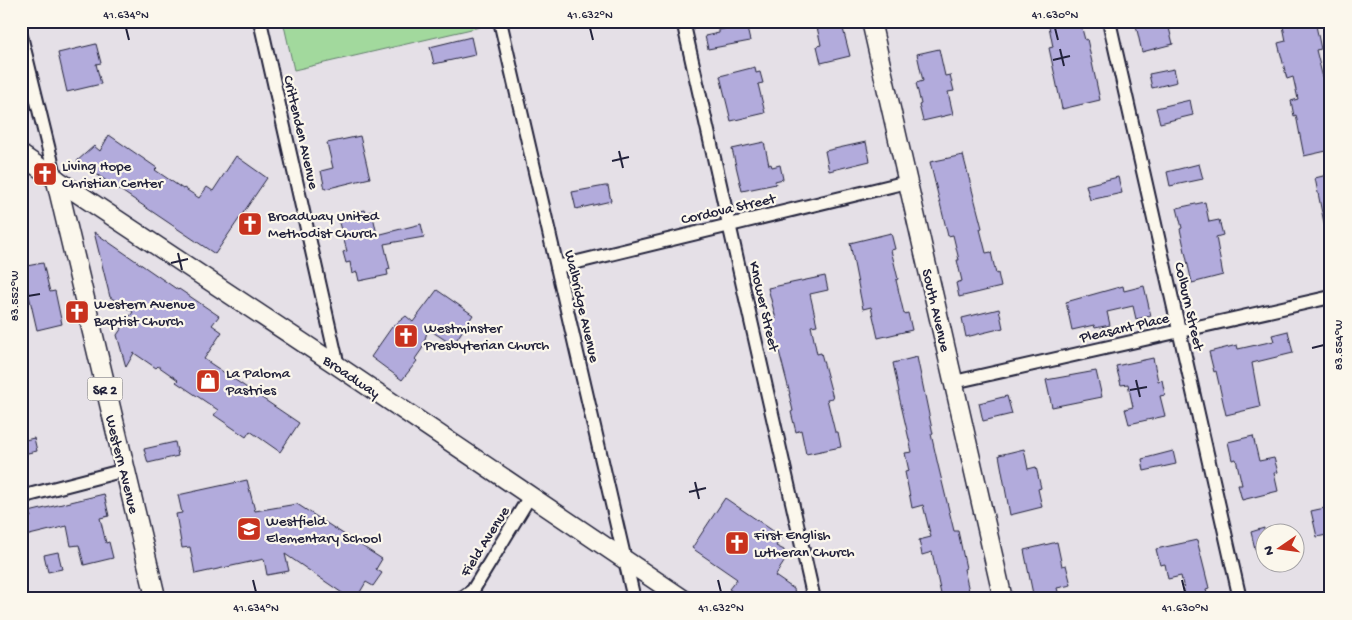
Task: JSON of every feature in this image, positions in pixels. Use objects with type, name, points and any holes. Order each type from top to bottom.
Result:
[{"type":"main road","name":"Broadway","points":[[21,155],[56,179]]},
{"type":"main road","name":"Western Avenue","points":[[56,179],[156,599]]},
{"type":"street","name":"Crittenden Avenue","points":[[260,21],[338,366]]},
{"type":"street","name":"Walbridge Avenue","points":[[500,21],[634,599]]},
{"type":"street","name":"Knower Street","points":[[683,21],[814,599]]},
{"type":"street","name":"South Avenue","points":[[871,21],[1003,599]]},
{"type":"street","name":"Colburn Street","points":[[1110,21],[1240,599]]},
{"type":"street","name":"Western Avenue","points":[[21,36],[56,179]]},
{"type":"street","name":"Broadway","points":[[56,179],[338,366],[683,599]]},
{"type":"street","name":"Cordova Street","points":[[557,266],[907,182]]},
{"type":"street","name":"Pleasant Place","points":[[954,382],[1331,297]]},
{"type":"street","points":[[21,497],[125,470]]},
{"type":"street","name":"Field Avenue","points":[[461,599],[472,590],[530,496]]},
{"type":"green space","points":[[283,21],[478,21],[480,27],[294,70]]},
{"type":"building","points":[[841,21],[850,56],[821,63],[817,46],[821,45],[817,27]]},
{"type":"building","points":[[1048,21],[1080,21],[1085,40],[1087,39],[1100,100],[1062,109],[1049,48],[1053,47]]},
{"type":"building","points":[[1135,21],[1164,21],[1166,28],[1169,28],[1173,44],[1142,52]]},
{"type":"building","points":[[1282,21],[1315,21],[1321,49],[1316,50],[1331,110],[1331,150],[1304,156],[1296,115],[1294,116],[1291,101],[1298,99],[1293,77],[1287,79],[1278,43],[1286,41]]},
{"type":"building","points":[[746,24],[750,41],[708,49],[705,36],[719,33],[719,30]]},
{"type":"building","points":[[471,37],[475,55],[434,64],[430,47]]},
{"type":"building","points":[[96,44],[101,63],[96,64],[101,84],[67,92],[58,53]]},
{"type":"building","points":[[939,49],[945,76],[950,75],[954,91],[948,92],[953,114],[923,121],[916,83],[923,81],[917,54]]},
{"type":"building","points":[[755,67],[756,73],[760,72],[763,83],[758,84],[765,113],[731,121],[720,76]]},
{"type":"building","points":[[1174,69],[1177,82],[1152,88],[1149,74]]},
{"type":"building","points":[[1190,100],[1193,115],[1160,123],[1156,108]]},
{"type":"building","points":[[109,135],[157,168],[155,170],[199,198],[207,187],[213,191],[236,156],[267,178],[215,254],[77,161],[94,146],[100,151]]},
{"type":"building","points":[[360,136],[370,178],[325,189],[321,171],[333,168],[327,143]]},
{"type":"building","points":[[764,142],[769,165],[771,164],[772,167],[780,165],[783,179],[775,181],[776,184],[742,191],[732,149]]},
{"type":"building","points":[[866,142],[870,161],[829,171],[825,151]]},
{"type":"building","points":[[963,155],[982,228],[980,229],[986,253],[991,252],[1001,287],[959,297],[956,283],[962,281],[957,260],[959,260],[953,235],[948,236],[930,162]]},
{"type":"building","points":[[1199,164],[1203,179],[1170,186],[1167,172]]},
{"type":"building","points":[[1331,174],[1331,233],[1326,233],[1315,178]]},
{"type":"building","points":[[1118,177],[1122,193],[1090,200],[1086,185]]},
{"type":"building","points":[[608,186],[611,201],[576,209],[572,192]]},
{"type":"building","points":[[1205,202],[1209,222],[1219,220],[1223,235],[1216,237],[1223,275],[1192,283],[1177,208]]},
{"type":"building","points":[[365,210],[366,213],[372,211],[377,235],[421,224],[424,237],[384,244],[390,269],[387,270],[388,275],[359,281],[357,272],[352,274],[350,262],[346,263],[343,252],[347,251],[337,216]]},
{"type":"building","points":[[94,232],[219,316],[212,325],[222,332],[204,359],[299,423],[280,452],[250,431],[246,437],[214,415],[218,410],[176,382],[178,380],[158,366],[156,368],[134,353],[126,367],[117,335],[133,312],[110,297]]},
{"type":"building","points":[[891,233],[895,249],[891,250],[898,279],[896,280],[904,314],[908,313],[912,330],[878,338],[871,307],[863,309],[850,243]]},
{"type":"building","points":[[43,263],[50,292],[55,291],[62,324],[37,330],[28,291],[21,292],[21,267]]},
{"type":"building","points":[[825,276],[828,290],[810,294],[817,325],[811,326],[817,354],[821,353],[833,398],[827,399],[835,432],[838,432],[841,447],[806,454],[801,430],[796,432],[791,412],[793,411],[790,394],[771,320],[776,319],[768,288]]},
{"type":"building","points":[[1123,286],[1124,291],[1144,286],[1151,316],[1136,319],[1133,306],[1107,312],[1110,325],[1095,328],[1094,325],[1072,330],[1066,302]]},
{"type":"building","name":"Westminster Presbyterian Church","points":[[437,290],[473,315],[453,345],[428,329],[422,349],[415,359],[417,361],[402,380],[371,357],[392,327],[406,316],[413,322]]},
{"type":"building","points":[[999,309],[1003,328],[966,337],[962,318]]},
{"type":"building","points":[[1288,331],[1293,353],[1252,363],[1260,407],[1226,415],[1216,371],[1214,372],[1209,352],[1237,345],[1238,349],[1274,341],[1272,335]]},
{"type":"building","points":[[917,357],[938,465],[954,531],[958,531],[966,568],[964,569],[969,591],[964,592],[966,599],[942,599],[932,552],[922,555],[919,540],[931,537],[923,505],[912,508],[905,472],[909,471],[905,453],[912,452],[893,363]]},
{"type":"building","points":[[1153,358],[1158,381],[1162,380],[1165,395],[1160,396],[1165,416],[1129,424],[1125,409],[1133,407],[1128,384],[1121,385],[1116,366]]},
{"type":"building","points":[[1096,371],[1102,397],[1052,407],[1046,380]]},
{"type":"building","points":[[1007,396],[1012,414],[983,421],[979,403]]},
{"type":"building","points":[[1253,436],[1259,461],[1274,458],[1278,472],[1274,473],[1278,491],[1242,500],[1238,485],[1242,485],[1236,459],[1232,460],[1228,442]]},
{"type":"building","points":[[34,438],[37,451],[23,454],[21,441]]},
{"type":"building","points":[[175,442],[178,456],[148,463],[144,449]]},
{"type":"building","points":[[1024,449],[1028,469],[1036,467],[1041,488],[1038,489],[1042,507],[1010,515],[999,455]]},
{"type":"building","points":[[1173,451],[1176,464],[1144,471],[1142,459]]},
{"type":"building","points":[[247,480],[255,511],[297,504],[382,559],[376,569],[382,573],[373,586],[366,582],[356,599],[351,599],[285,554],[289,571],[267,575],[264,559],[195,574],[190,547],[182,548],[176,514],[182,513],[178,495]]},
{"type":"building","points":[[104,494],[109,516],[100,518],[106,543],[109,542],[113,558],[84,565],[79,545],[71,546],[67,526],[21,537],[21,519],[31,517],[29,512]]},
{"type":"building","name":"First English Lutheran Church","points":[[725,498],[782,537],[776,546],[784,550],[786,559],[775,576],[794,589],[796,599],[743,599],[729,589],[737,579],[692,548]]},
{"type":"building","points":[[1329,507],[1331,534],[1317,537],[1311,511]]},
{"type":"building","points":[[1254,531],[1254,545],[1251,532]]},
{"type":"building","points":[[1197,540],[1209,588],[1206,589],[1208,599],[1186,599],[1181,576],[1168,579],[1165,564],[1160,565],[1156,549]]},
{"type":"building","points":[[1057,542],[1062,566],[1066,565],[1071,585],[1057,588],[1060,599],[1034,599],[1024,550]]},
{"type":"building","points":[[58,552],[62,569],[48,572],[44,555]]},
{"type":"place","name":"Living Hope Christian Center","points":[[45,174]]},
{"type":"place","name":"Broadway United Methodist Church","points":[[250,224]]},
{"type":"place","name":"Western Avenue Baptist Church","points":[[77,312]]},
{"type":"place","name":"Westminster Presbyterian Church","points":[[406,336]]},
{"type":"place","name":"La Paloma Pastries","points":[[208,381]]},
{"type":"place","name":"Westfield Elementary School","points":[[249,529]]},
{"type":"place","name":"First English Lutheran Church","points":[[737,543]]}]
